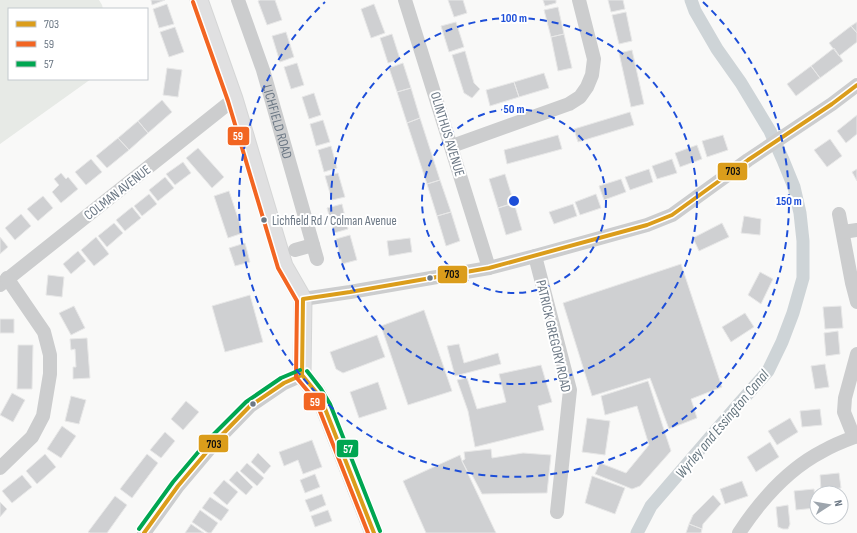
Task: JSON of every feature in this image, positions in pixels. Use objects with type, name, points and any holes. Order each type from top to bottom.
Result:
[{"type":"main road","points":[[199,0],[234,99],[284,266],[303,299],[302,375],[316,392],[324,406],[374,533]]},
{"type":"street","name":"LICHFIELD ROAD","points":[[238,0],[263,70],[317,259]]},
{"type":"street","name":"OLINTHUS AVENUE","points":[[405,0],[489,268]]},
{"type":"street","points":[[452,146],[569,104],[580,97],[587,87],[592,75],[594,59],[579,0]]},
{"type":"street","points":[[303,299],[489,268],[647,225],[672,215],[748,160],[832,104],[857,85]]},
{"type":"street","name":"COLMAN AVENUE","points":[[4,282],[234,99]]},
{"type":"street","points":[[839,214],[857,302]]},
{"type":"street","points":[[843,232],[857,230]]},
{"type":"street","points":[[295,250],[313,245]]},
{"type":"street","name":"PATRICK GREGORY ROAD","points":[[535,256],[570,390],[557,512]]},
{"type":"street","points":[[0,468],[32,437],[43,416],[50,374],[50,355],[44,332],[4,282]]},
{"type":"street","points":[[739,533],[745,523],[771,491],[798,466],[822,451],[856,437],[844,412],[845,398],[857,354]]},
{"type":"street","points":[[144,533],[178,486],[216,441],[250,406],[284,384],[302,375]]},
{"type":"shaded area","points":[[0,0],[99,0],[103,8],[8,8],[8,80],[90,80],[0,144]]},
{"type":"building","points":[[151,0],[165,0],[152,5]]},
{"type":"building","points":[[275,0],[282,20],[267,25],[258,1]]},
{"type":"building","points":[[448,0],[463,0],[467,13],[454,17]]},
{"type":"building","points":[[543,0],[556,0],[556,3],[545,6]]},
{"type":"building","points":[[608,0],[623,0],[625,9],[611,12]]},
{"type":"building","points":[[167,4],[174,24],[159,28],[153,9]]},
{"type":"building","points":[[374,4],[385,33],[371,38],[361,9]]},
{"type":"building","points":[[558,7],[564,34],[551,37],[544,10]]},
{"type":"building","points":[[626,12],[632,41],[619,44],[612,15]]},
{"type":"building","points":[[456,22],[464,47],[449,52],[441,26]]},
{"type":"building","points":[[857,22],[857,33],[851,26]]},
{"type":"building","points":[[851,26],[857,33],[857,42],[839,56],[829,43]]},
{"type":"building","points":[[175,27],[184,52],[169,57],[160,32]]},
{"type":"building","points":[[286,32],[294,57],[280,62],[272,36]]},
{"type":"building","points":[[392,34],[400,59],[388,63],[380,38]]},
{"type":"building","points":[[564,34],[572,68],[558,71],[551,37]]},
{"type":"building","points":[[834,48],[843,61],[820,78],[811,66]]},
{"type":"building","points":[[632,50],[644,104],[631,107],[619,53]]},
{"type":"building","points":[[465,51],[474,83],[480,89],[472,98],[464,93],[452,55]]},
{"type":"building","points":[[297,63],[304,85],[291,89],[284,67]]},
{"type":"building","points":[[403,63],[411,88],[397,92],[389,68]]},
{"type":"building","points":[[811,66],[820,78],[796,96],[787,84]]},
{"type":"building","points":[[167,68],[182,70],[178,97],[163,95]]},
{"type":"building","points":[[544,73],[549,88],[519,97],[514,82]]},
{"type":"building","points":[[514,82],[519,97],[490,106],[486,90]]},
{"type":"building","points":[[411,88],[420,118],[407,123],[397,92]]},
{"type":"building","points":[[314,93],[321,115],[309,119],[302,97]]},
{"type":"building","points":[[162,100],[172,112],[148,133],[138,121]]},
{"type":"building","points":[[630,112],[634,125],[578,142],[574,129]]},
{"type":"building","points":[[857,115],[857,134],[846,143],[837,131]]},
{"type":"building","points":[[420,118],[440,180],[427,184],[407,123]]},
{"type":"building","points":[[323,120],[330,142],[316,146],[310,124]]},
{"type":"building","points":[[138,121],[148,133],[129,150],[118,138]]},
{"type":"building","points":[[558,135],[562,149],[507,164],[504,150]]},
{"type":"building","points":[[723,135],[728,150],[707,157],[702,141]]},
{"type":"building","points":[[118,138],[129,150],[107,168],[96,156]]},
{"type":"building","points":[[830,139],[842,156],[827,167],[814,150]]},
{"type":"building","points":[[697,145],[702,159],[680,167],[675,153]]},
{"type":"building","points":[[331,146],[337,168],[324,172],[318,150]]},
{"type":"building","points":[[198,148],[224,177],[212,188],[186,158]]},
{"type":"building","points":[[91,159],[102,172],[86,185],[75,172]]},
{"type":"building","points":[[672,159],[677,173],[657,179],[652,166]]},
{"type":"building","points":[[183,162],[191,173],[175,185],[166,174]]},
{"type":"building","points":[[649,169],[653,182],[630,190],[625,177]]},
{"type":"building","points":[[857,169],[857,181],[852,172]]},
{"type":"building","points":[[61,173],[66,179],[68,177],[78,189],[61,203],[52,192],[59,185],[54,179]]},
{"type":"building","points":[[338,173],[345,197],[332,200],[325,176]]},
{"type":"building","points":[[505,174],[514,203],[498,208],[489,179]]},
{"type":"building","points":[[165,177],[174,188],[158,201],[149,190]]},
{"type":"building","points":[[621,179],[626,192],[604,200],[599,186]]},
{"type":"building","points":[[440,180],[451,212],[437,216],[427,184]]},
{"type":"building","points":[[229,191],[243,233],[228,238],[214,196]]},
{"type":"building","points":[[149,194],[157,204],[142,216],[134,206]]},
{"type":"building","points":[[596,194],[601,208],[580,215],[575,202]]},
{"type":"building","points":[[43,196],[53,208],[38,221],[27,209]]},
{"type":"building","points":[[514,203],[522,230],[506,235],[498,208]]},
{"type":"building","points":[[342,204],[348,229],[334,233],[327,208]]},
{"type":"building","points":[[573,204],[577,216],[554,224],[549,212]]},
{"type":"building","points":[[132,207],[141,218],[125,231],[116,220]]},
{"type":"building","points":[[451,212],[460,241],[446,246],[437,216]]},
{"type":"building","points":[[21,214],[31,226],[15,240],[5,228]]},
{"type":"building","points":[[744,216],[761,219],[760,235],[741,233]]},
{"type":"building","points":[[114,223],[123,233],[107,247],[98,236]]},
{"type":"building","points":[[722,223],[729,237],[699,251],[693,238]]},
{"type":"building","points":[[350,235],[357,260],[342,264],[336,239]]},
{"type":"building","points":[[0,237],[8,247],[0,254]]},
{"type":"building","points":[[96,237],[109,254],[94,266],[81,250]]},
{"type":"building","points":[[410,238],[412,252],[389,256],[387,241]]},
{"type":"building","points":[[245,243],[250,262],[235,266],[229,248]]},
{"type":"building","points":[[78,251],[86,261],[71,274],[63,264]]},
{"type":"building","points":[[681,264],[722,387],[691,399],[697,418],[669,429],[650,378],[592,396],[563,303]]},
{"type":"building","points":[[760,272],[773,279],[761,304],[748,295]]},
{"type":"building","points":[[48,275],[64,277],[62,297],[46,295]]},
{"type":"building","points":[[250,295],[263,342],[225,352],[212,306]]},
{"type":"building","points":[[74,306],[85,328],[71,335],[59,313]]},
{"type":"building","points":[[841,306],[843,328],[825,329],[823,307]]},
{"type":"building","points":[[424,310],[452,391],[408,405],[381,326]]},
{"type":"building","points":[[745,313],[754,327],[731,342],[722,327]]},
{"type":"building","points":[[0,319],[14,319],[14,333],[0,333]]},
{"type":"building","points":[[838,331],[840,354],[826,356],[824,333]]},
{"type":"building","points":[[377,335],[385,357],[343,373],[336,369],[330,352]]},
{"type":"building","points":[[87,338],[90,378],[73,379],[73,367],[76,367],[75,349],[71,350],[70,339]]},
{"type":"building","points":[[459,344],[464,363],[498,353],[501,364],[455,376],[447,346]]},
{"type":"building","points":[[18,345],[33,345],[32,389],[17,389]]},
{"type":"building","points":[[825,364],[829,387],[815,389],[811,366]]},
{"type":"building","points":[[541,365],[552,402],[538,406],[544,430],[475,447],[468,411],[457,380],[467,378],[477,409],[506,402],[499,374]]},
{"type":"building","points":[[648,381],[671,451],[640,486],[632,489],[595,474],[600,463],[626,473],[649,445],[637,406],[605,415],[601,396]]},
{"type":"building","points":[[378,382],[387,409],[359,418],[350,392]]},
{"type":"building","points":[[12,393],[25,400],[13,422],[0,415]]},
{"type":"building","points":[[71,396],[86,400],[79,424],[65,421]]},
{"type":"building","points":[[186,401],[199,412],[183,430],[171,419]]},
{"type":"building","points":[[820,409],[822,425],[802,427],[800,411]]},
{"type":"building","points":[[587,418],[610,421],[605,455],[582,452]]},
{"type":"building","points":[[790,418],[798,432],[777,445],[768,431]]},
{"type":"building","points":[[62,426],[76,436],[61,458],[47,449]]},
{"type":"building","points":[[165,432],[175,441],[161,458],[150,450]]},
{"type":"building","points":[[312,440],[322,467],[303,474],[298,460],[284,466],[279,452]]},
{"type":"building","points":[[770,442],[779,457],[756,472],[747,457]]},
{"type":"building","points":[[491,449],[492,458],[523,453],[551,455],[547,493],[482,494],[471,473],[469,474],[462,461],[465,459],[464,452]]},
{"type":"building","points":[[258,453],[271,466],[264,474],[251,462]]},
{"type":"building","points":[[45,454],[56,467],[37,484],[26,471]]},
{"type":"building","points":[[147,454],[158,463],[132,498],[120,489]]},
{"type":"building","points":[[460,455],[496,533],[426,533],[403,481]]},
{"type":"building","points":[[247,463],[264,478],[257,486],[240,471]]},
{"type":"building","points":[[237,471],[253,487],[246,495],[229,480]]},
{"type":"building","points":[[839,473],[841,485],[821,485],[820,475]]},
{"type":"building","points":[[315,474],[320,487],[305,493],[300,480]]},
{"type":"building","points":[[22,475],[32,487],[12,503],[2,491]]},
{"type":"building","points":[[592,476],[625,488],[615,514],[585,503]]},
{"type":"building","points":[[224,480],[238,492],[227,505],[213,493]]},
{"type":"building","points":[[742,481],[748,496],[725,504],[720,489]]},
{"type":"building","points":[[809,490],[809,509],[796,510],[794,491]]},
{"type":"building","points":[[322,494],[326,505],[310,512],[305,500]]},
{"type":"building","points":[[713,495],[721,504],[703,524],[702,529],[689,524],[693,515]]},
{"type":"building","points":[[115,496],[127,505],[107,533],[88,532]]},
{"type":"building","points":[[210,497],[229,510],[221,521],[202,508]]},
{"type":"building","points":[[0,502],[7,509],[0,517]]},
{"type":"building","points":[[788,505],[790,524],[788,529],[783,529],[778,527],[776,507]]},
{"type":"building","points":[[200,510],[218,523],[211,533],[208,533],[192,522]]},
{"type":"building","points":[[328,510],[332,521],[315,527],[311,516]]},
{"type":"building","points":[[191,524],[204,533],[185,533]]},
{"type":"building","points":[[689,524],[702,529],[701,533],[686,533]]},
{"type":"waterway","name":"Wyrley and Essington Canal","points":[[637,533],[651,506],[768,371],[782,342],[793,313],[803,278],[803,241],[800,213],[794,187],[770,131],[741,83],[717,49],[695,11],[691,0]]},
{"type":"transit line","name":"59","points":[[193,2],[228,101],[278,268],[297,301],[296,377],[311,395],[319,409],[368,533]]},
{"type":"transit line","name":"703","points":[[303,299],[489,268],[647,225],[672,215],[748,160],[832,104],[857,85]]},
{"type":"transit line","name":"703","points":[[303,299],[302,375],[316,392],[324,406],[374,533]]},
{"type":"transit line","name":"57","points":[[139,529],[173,482],[211,437],[246,402],[281,378],[300,370]]},
{"type":"transit line","name":"57","points":[[307,371],[330,404],[380,531]]},
{"type":"transit line","name":"703","points":[[144,533],[178,486],[216,441],[250,406],[284,383],[302,375]]},
{"type":"place","name":"Lichfield Rd / Colman Avenue","points":[[264,220]]}]
